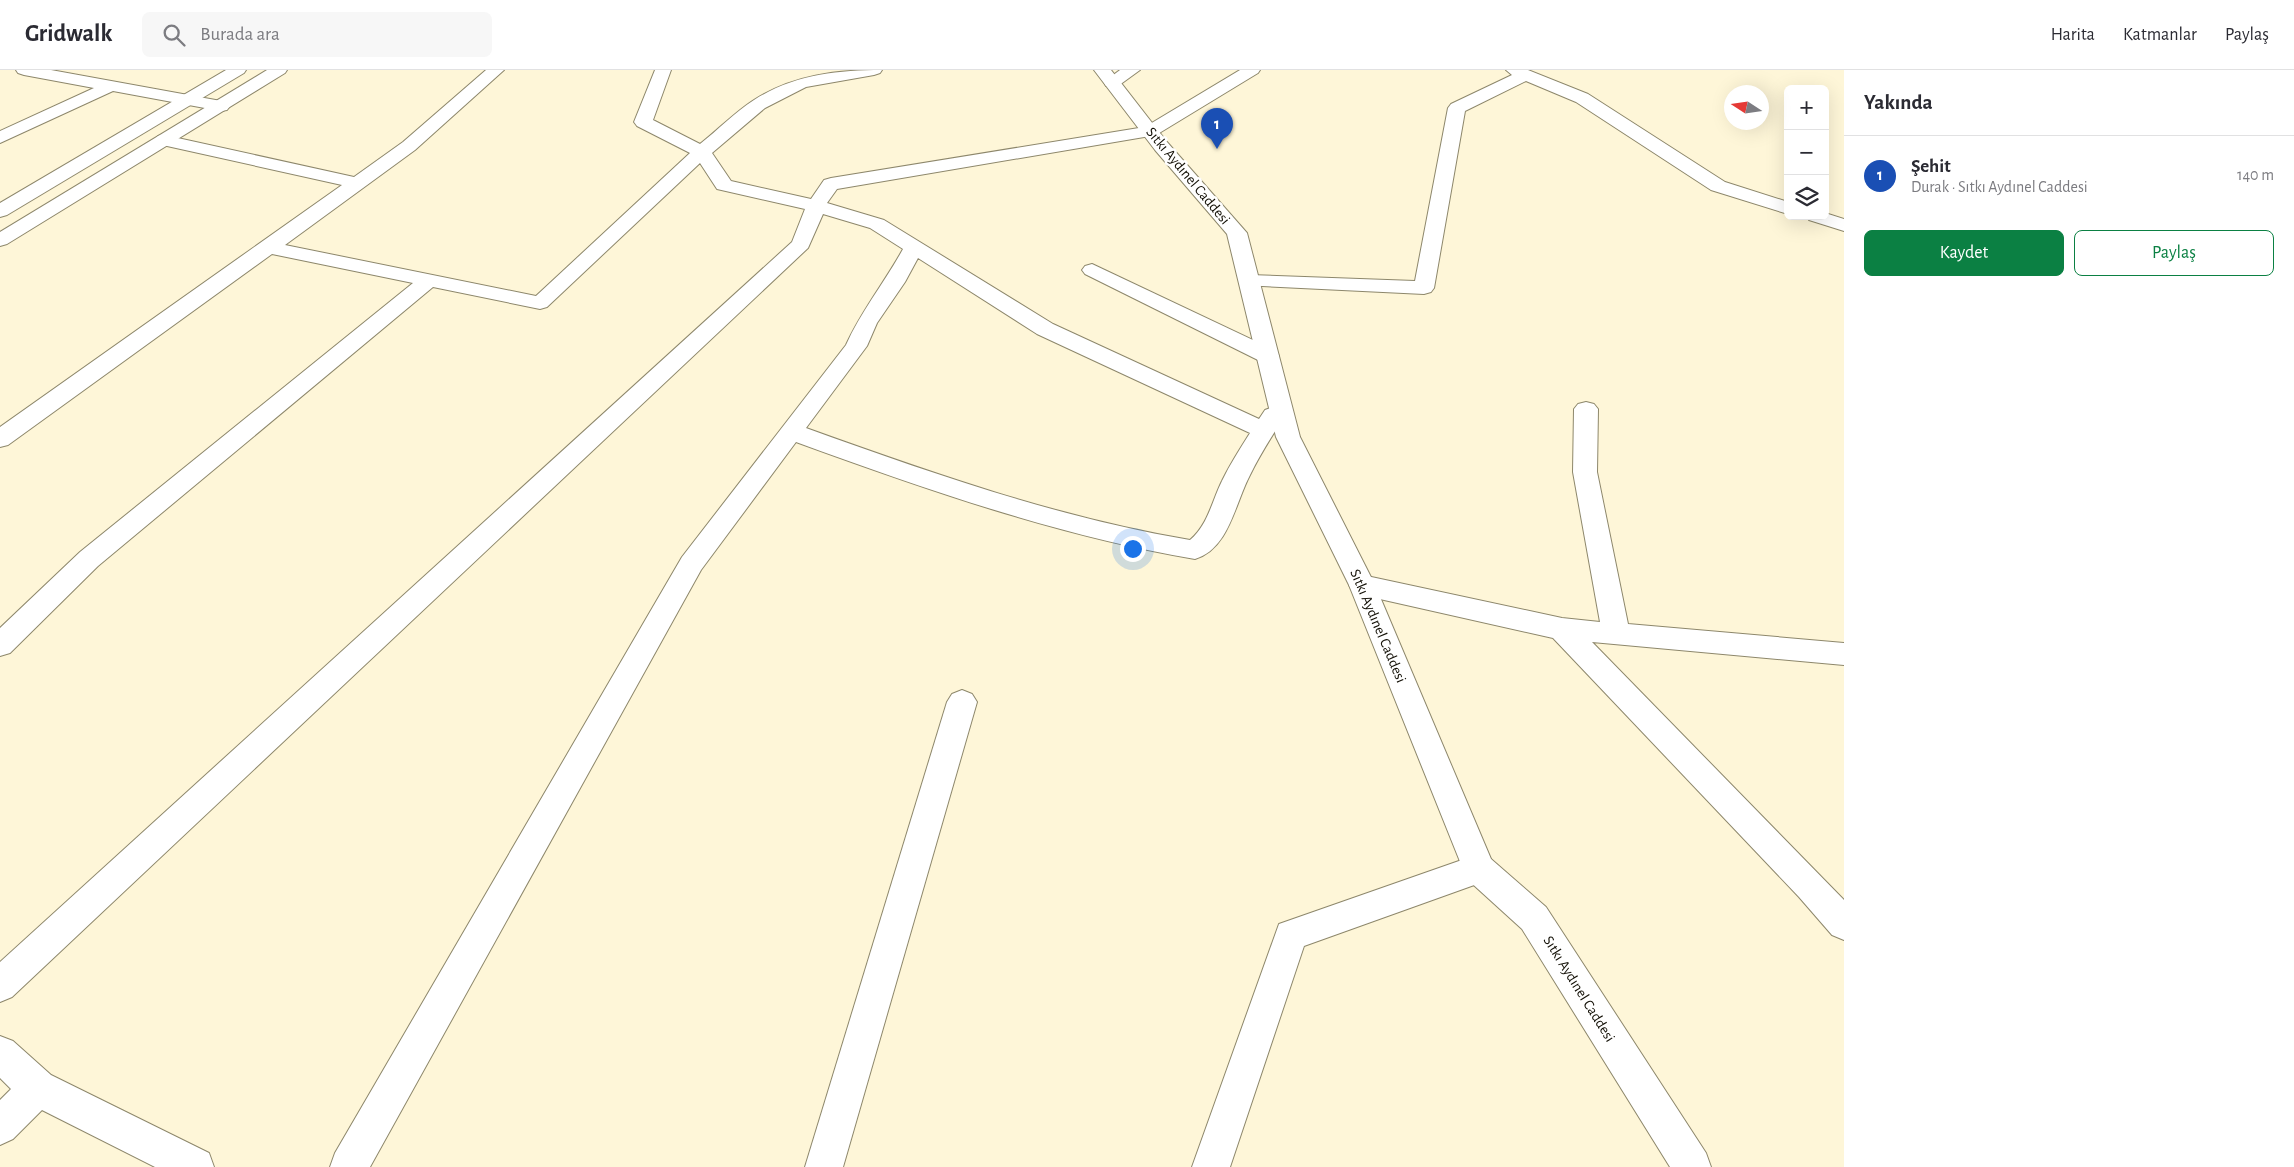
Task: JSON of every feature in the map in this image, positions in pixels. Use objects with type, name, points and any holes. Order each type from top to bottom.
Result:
[{"type":"street","points":[[24,70],[221,106]]},
{"type":"street","points":[[0,211],[238,70]]},
{"type":"street","points":[[0,240],[280,70]]},
{"type":"street","points":[[0,439],[356,182],[409,146],[496,70]]},
{"type":"street","points":[[662,70],[643,122],[702,152],[724,185],[816,206],[877,224],[1045,329],[1264,430]]},
{"type":"street","points":[[267,247],[540,303],[702,152],[759,104],[801,83],[874,70]]},
{"type":"street","points":[[0,985],[801,244],[816,206],[831,184],[1150,131],[1252,70]]},
{"type":"street","points":[[1249,281],[1424,288],[1457,108],[1519,73],[1582,98],[1718,186],[1784,207]]},
{"type":"street","name":"Sıtkı Aydınel Caddesi","points":[[1115,74],[1150,131],[1236,233],[1288,437],[1362,585],[1479,869],[1534,918],[1692,1167]]},
{"type":"street","points":[[0,138],[111,86]]},
{"type":"street","points":[[164,140],[356,182]]},
{"type":"street","points":[[1828,220],[1844,225]]},
{"type":"street","points":[[349,1167],[691,564],[856,346],[866,323],[895,282],[914,247]]},
{"type":"street","points":[[1092,270],[1268,356]]},
{"type":"street","points":[[0,644],[89,558],[428,281]]},
{"type":"street","points":[[791,431],[934,483],[1136,540],[1195,550],[1205,544],[1218,524],[1231,488],[1280,403]]},
{"type":"street","points":[[1586,409],[1585,472],[1616,634]]},
{"type":"street","points":[[1362,585],[1562,629],[1844,654]]},
{"type":"street","points":[[1562,629],[1811,886],[1844,924]]},
{"type":"street","points":[[824,1167],[962,702]]},
{"type":"street","points":[[1211,1167],[1291,935],[1479,869]]},
{"type":"street","points":[[0,1054],[38,1088],[195,1167]]},
{"type":"street","points":[[0,1126],[38,1088]]},
{"type":"place","name":"Şehit","points":[[1217,149]]}]
